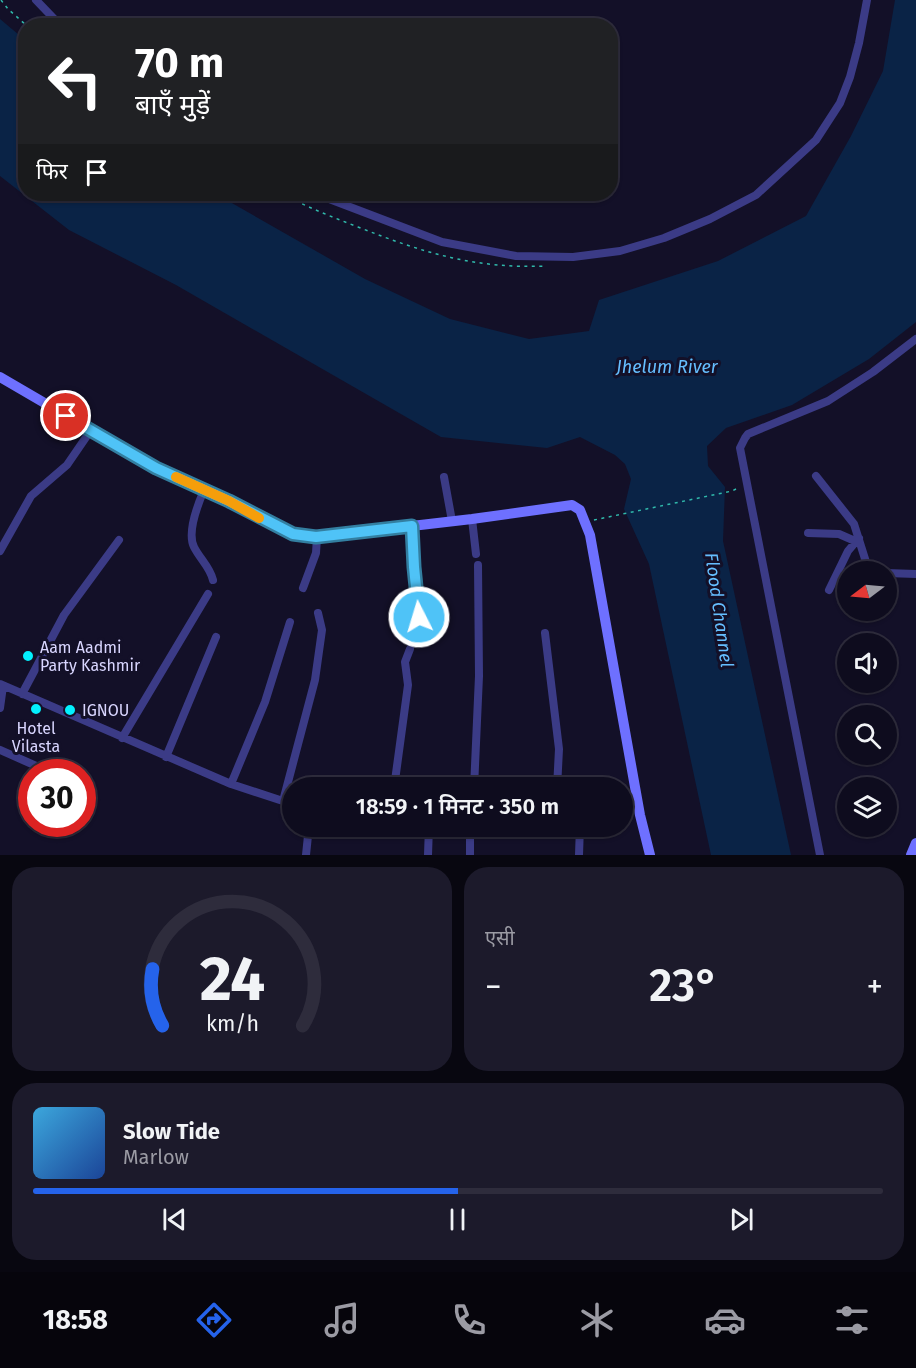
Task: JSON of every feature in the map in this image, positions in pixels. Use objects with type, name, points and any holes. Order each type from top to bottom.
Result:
[{"type":"main road","points":[[0,377],[156,468],[293,534],[316,537],[572,506],[580,510],[590,535],[640,815],[650,855]]},
{"type":"main road","points":[[911,855],[916,843]]},
{"type":"street","points":[[36,0],[53,18]]},
{"type":"street","points":[[334,201],[442,243],[516,256],[573,257],[620,251],[664,238],[710,219],[756,195],[816,140],[840,103],[860,44],[867,0]]},
{"type":"street","points":[[820,855],[740,448],[748,434],[828,401],[873,372],[916,339]]},
{"type":"street","points":[[0,551],[31,496],[67,465],[91,430]]},
{"type":"street","points":[[816,476],[841,505],[856,528],[857,540],[866,561]]},
{"type":"street","points":[[444,477],[452,521]]},
{"type":"street","points":[[204,490],[197,507],[192,539],[195,549],[209,569],[213,580]]},
{"type":"street","points":[[472,519],[477,554]]},
{"type":"street","points":[[412,526],[419,617]]},
{"type":"street","points":[[808,533],[839,534],[857,540]]},
{"type":"street","points":[[303,588],[316,553],[316,537]]},
{"type":"street","points":[[22,694],[64,615],[119,540]]},
{"type":"street","points":[[830,590],[857,540]]},
{"type":"street","points":[[474,777],[479,676],[478,565]]},
{"type":"street","points":[[897,573],[916,574]]},
{"type":"street","points":[[122,738],[208,594]]},
{"type":"street","points":[[289,777],[315,680],[322,630],[318,613]]},
{"type":"street","points":[[231,784],[265,702],[290,622]]},
{"type":"street","points":[[545,633],[559,749],[558,777]]},
{"type":"street","points":[[166,757],[216,637]]},
{"type":"street","points":[[395,777],[408,685],[405,662],[410,649]]},
{"type":"street","points":[[0,708],[2,685],[231,784],[282,801]]},
{"type":"street","points":[[0,750],[20,759]]},
{"type":"street","points":[[306,855],[308,837]]},
{"type":"street","points":[[428,855],[429,837]]},
{"type":"street","points":[[470,837],[470,855]]},
{"type":"street","points":[[579,855],[580,837]]},
{"type":"path","points":[[1,0],[18,18]]},
{"type":"path","points":[[296,201],[407,247],[440,256],[487,264],[549,266]]},
{"type":"path","points":[[602,519],[732,491]]},
{"type":"water","points":[[895,0],[916,0],[916,322],[869,359],[792,405],[726,428],[707,446],[708,466],[725,487],[723,541],[791,855],[711,855],[649,564],[624,509],[631,479],[625,464],[615,455],[580,437],[547,448],[441,437],[176,285],[69,230],[32,201],[228,201],[365,279],[450,319],[529,339],[589,331],[599,300],[718,261],[806,216],[851,136],[883,71]]},
{"type":"water","points":[[0,19],[18,34],[18,190],[0,176]]},
{"type":"slow traffic","points":[[176,477],[229,501],[259,518]]},
{"type":"place","name":"Aam Aadmi Party Kashmir","points":[[28,656]]},
{"type":"place","name":"Hotel Vilasta","points":[[36,709]]},
{"type":"place","name":"IGNOU","points":[[70,710]]},
{"type":"route","points":[[66,416],[156,468],[229,501],[293,534],[316,537],[412,526],[419,617]]},
{"type":"water label","name":"Jhelum River","points":[[667,367]]},
{"type":"water label","name":"Flood Channel","points":[[719,610]]}]
